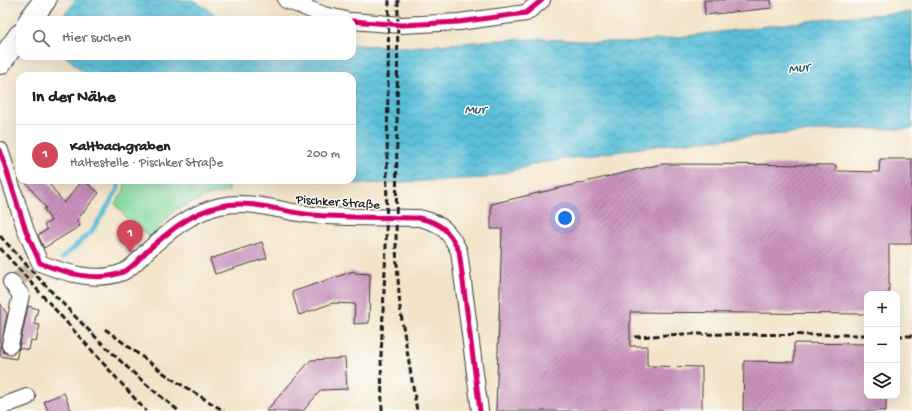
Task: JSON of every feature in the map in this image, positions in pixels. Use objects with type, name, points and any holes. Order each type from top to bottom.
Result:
[{"type":"highway","points":[[33,16],[45,0]]},
{"type":"highway","points":[[0,63],[16,41]]},
{"type":"street","points":[[286,0],[328,16]]},
{"type":"street","points":[[356,21],[402,25],[459,22],[526,13],[542,0]]},
{"type":"street","name":"Pischker Straße","points":[[0,150],[26,232],[39,264],[79,275],[98,276],[124,272],[170,230],[194,215],[220,206],[254,204],[312,215],[419,218],[429,220],[446,230],[459,252],[480,411]]},
{"type":"street","points":[[9,283],[22,295],[10,345]]},
{"type":"street","points":[[0,408],[27,397]]},
{"type":"green space","points":[[125,184],[227,184],[229,191],[204,197],[175,210],[149,238],[139,226],[134,229],[115,203],[124,191]]},
{"type":"water","points":[[2,0],[193,0],[218,16],[20,16]]},
{"type":"water","name":"Mur","points":[[912,12],[912,129],[844,129],[675,143],[539,163],[485,178],[356,183],[356,72],[83,72],[70,60],[356,60],[356,45],[412,47],[497,40],[542,39],[630,43],[841,17]]},
{"type":"pier","points":[[0,0],[75,0],[62,16],[18,16]]},
{"type":"building","points":[[704,0],[771,0],[772,8],[705,15]]},
{"type":"building","points":[[880,159],[912,159],[912,244],[889,244],[889,291],[864,291],[864,314],[630,312],[630,346],[647,346],[647,366],[702,367],[702,411],[496,411],[502,229],[491,229],[491,204],[662,164],[836,165],[836,171],[879,172]]},
{"type":"building","points":[[27,184],[49,184],[64,203],[80,184],[88,184],[99,193],[77,220],[80,226],[44,248],[38,235],[47,230],[44,225],[51,221],[44,209],[46,208]]},
{"type":"building","points":[[262,242],[267,258],[215,274],[210,259]]},
{"type":"building","points":[[354,271],[355,273],[370,274],[369,323],[354,324],[355,304],[333,303],[299,315],[292,292]]},
{"type":"building","points":[[0,303],[7,314],[1,347],[4,352],[8,354],[13,354],[19,348],[16,359],[0,356]]},
{"type":"building","points":[[28,306],[38,309],[34,324],[40,325],[36,342],[31,340],[29,350],[19,348]]},
{"type":"building","points":[[794,343],[864,344],[864,399],[886,399],[886,411],[743,411],[744,361],[794,362]]},
{"type":"building","points":[[345,358],[347,389],[321,390],[303,411],[266,411],[311,360]]},
{"type":"building","points":[[64,393],[71,411],[48,411],[44,401]]},
{"type":"waterway","points":[[62,258],[92,231],[118,189],[119,184]]},
{"type":"tunnel","points":[[17,280],[37,265]]},
{"type":"railway","points":[[382,411],[381,356],[386,248],[389,0]]},
{"type":"railway","points":[[398,0],[396,249],[400,308],[417,411]]},
{"type":"railway","points":[[0,236],[64,305],[108,349],[154,391],[179,411]]},
{"type":"railway","points":[[0,248],[146,411]]},
{"type":"railway","points":[[105,329],[169,377],[224,411]]},
{"type":"railway","points":[[635,337],[684,334],[864,335]]},
{"type":"railway","points":[[900,336],[912,336]]},
{"type":"cycle path","points":[[356,21],[402,25],[459,22],[526,13],[542,0]]},
{"type":"cycle path","points":[[0,150],[26,231],[40,263],[70,273],[92,277],[103,277],[126,271],[163,237],[189,218],[209,209],[232,204],[255,205],[313,215],[419,218],[434,222],[448,233],[459,251],[480,411]]},
{"type":"place","name":"Kaltbachgraben","points":[[130,253]]}]
